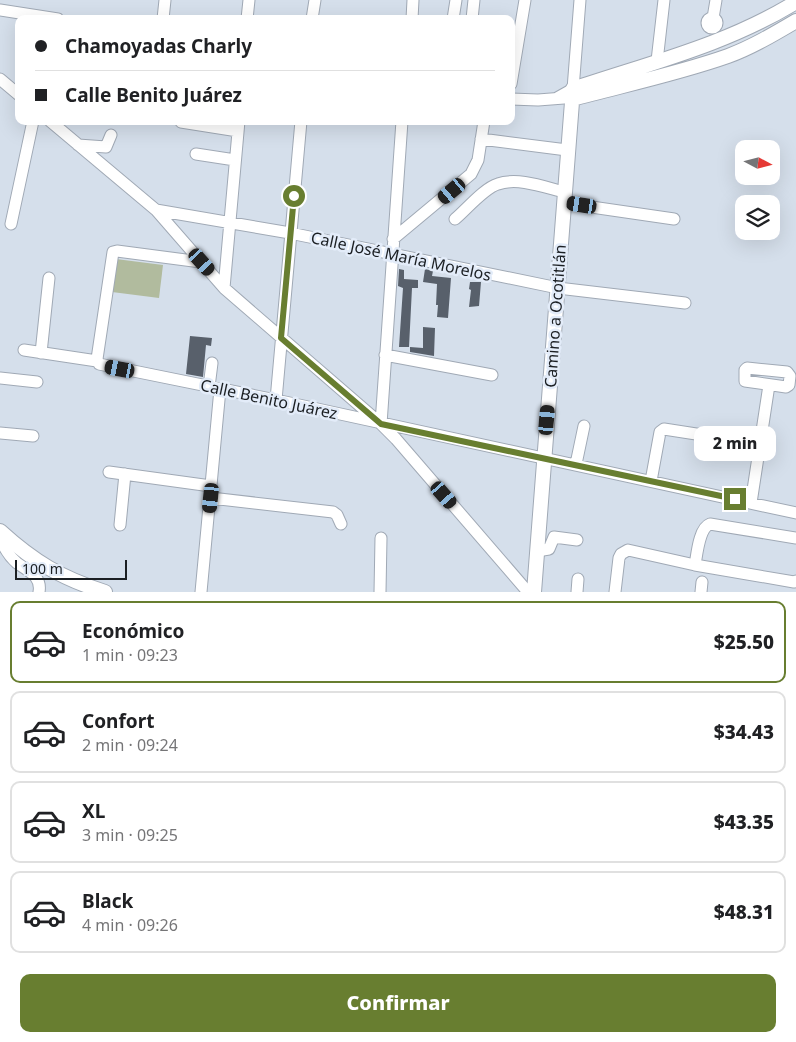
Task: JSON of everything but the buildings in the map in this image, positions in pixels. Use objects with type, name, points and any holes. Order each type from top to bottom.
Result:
[{"type":"main road","points":[[573,94],[657,61],[710,45],[747,30],[789,3]]},
{"type":"main road","points":[[573,94],[593,93],[656,78],[729,55],[776,33],[796,21]]},
{"type":"main road","points":[[569,132],[586,101],[593,93]]},
{"type":"main road","name":"Camino a Ocotitlán","points":[[534,592],[567,150],[573,94]]},
{"type":"main road","points":[[0,532],[22,551],[47,568],[72,580],[105,592]]},
{"type":"street","points":[[164,15],[166,0]]},
{"type":"street","points":[[248,15],[249,0]]},
{"type":"street","points":[[313,15],[315,0]]},
{"type":"street","points":[[412,15],[413,0]]},
{"type":"street","points":[[454,15],[456,0]]},
{"type":"street","points":[[472,15],[474,0]]},
{"type":"street","points":[[515,60],[525,0]]},
{"type":"street","points":[[515,99],[538,100],[573,94],[580,0]]},
{"type":"street","points":[[657,61],[664,0]]},
{"type":"street","points":[[710,45],[716,0]]},
{"type":"street","points":[[0,10],[32,15]]},
{"type":"street","points":[[1,82],[15,92]]},
{"type":"street","points":[[12,224],[32,125]]},
{"type":"street","points":[[55,125],[156,210],[224,288],[381,424],[528,592]]},
{"type":"street","points":[[224,125],[238,126],[224,288]]},
{"type":"street","points":[[276,400],[301,125]]},
{"type":"street","points":[[381,424],[402,125]]},
{"type":"street","points":[[393,240],[471,174],[478,160],[483,125]]},
{"type":"street","points":[[78,144],[106,147],[111,136]]},
{"type":"street","points":[[481,139],[567,150]]},
{"type":"street","points":[[196,154],[235,160]]},
{"type":"street","points":[[455,220],[497,184],[516,182],[534,184],[564,197],[674,219]]},
{"type":"street","name":"Calle José María Morelos","points":[[156,210],[290,232],[558,288],[685,302]]},
{"type":"street","points":[[98,360],[113,254],[115,251],[202,262]]},
{"type":"street","points":[[41,353],[50,278]]},
{"type":"street","name":"Calle Benito Juárez","points":[[24,350],[98,360],[102,365],[276,400],[796,513]]},
{"type":"street","points":[[386,355],[492,375]]},
{"type":"street","points":[[201,592],[211,492],[214,388],[212,363]]},
{"type":"street","points":[[0,378],[37,382]]},
{"type":"street","points":[[752,503],[769,384]]},
{"type":"street","points":[[576,464],[584,426]]},
{"type":"street","points":[[652,481],[660,432],[664,429],[709,436]]},
{"type":"street","points":[[0,433],[33,436]]},
{"type":"street","points":[[109,472],[211,492],[333,512],[337,515],[340,524]]},
{"type":"street","points":[[120,525],[125,474]]},
{"type":"street","points":[[695,565],[702,530],[704,526],[710,524],[796,538]]},
{"type":"street","points":[[0,536],[5,548],[16,562],[34,574],[39,581],[39,592]]},
{"type":"street","points":[[537,551],[549,549],[554,537],[577,540]]},
{"type":"street","points":[[380,592],[381,538]]},
{"type":"street","points":[[614,592],[619,558],[628,550],[695,565],[796,581]]},
{"type":"street","points":[[577,592],[578,580]]},
{"type":"green space","points":[[116,259],[163,265],[159,298],[112,292]]},
{"type":"route","points":[[294,196],[281,338],[381,424],[735,499]]}]
